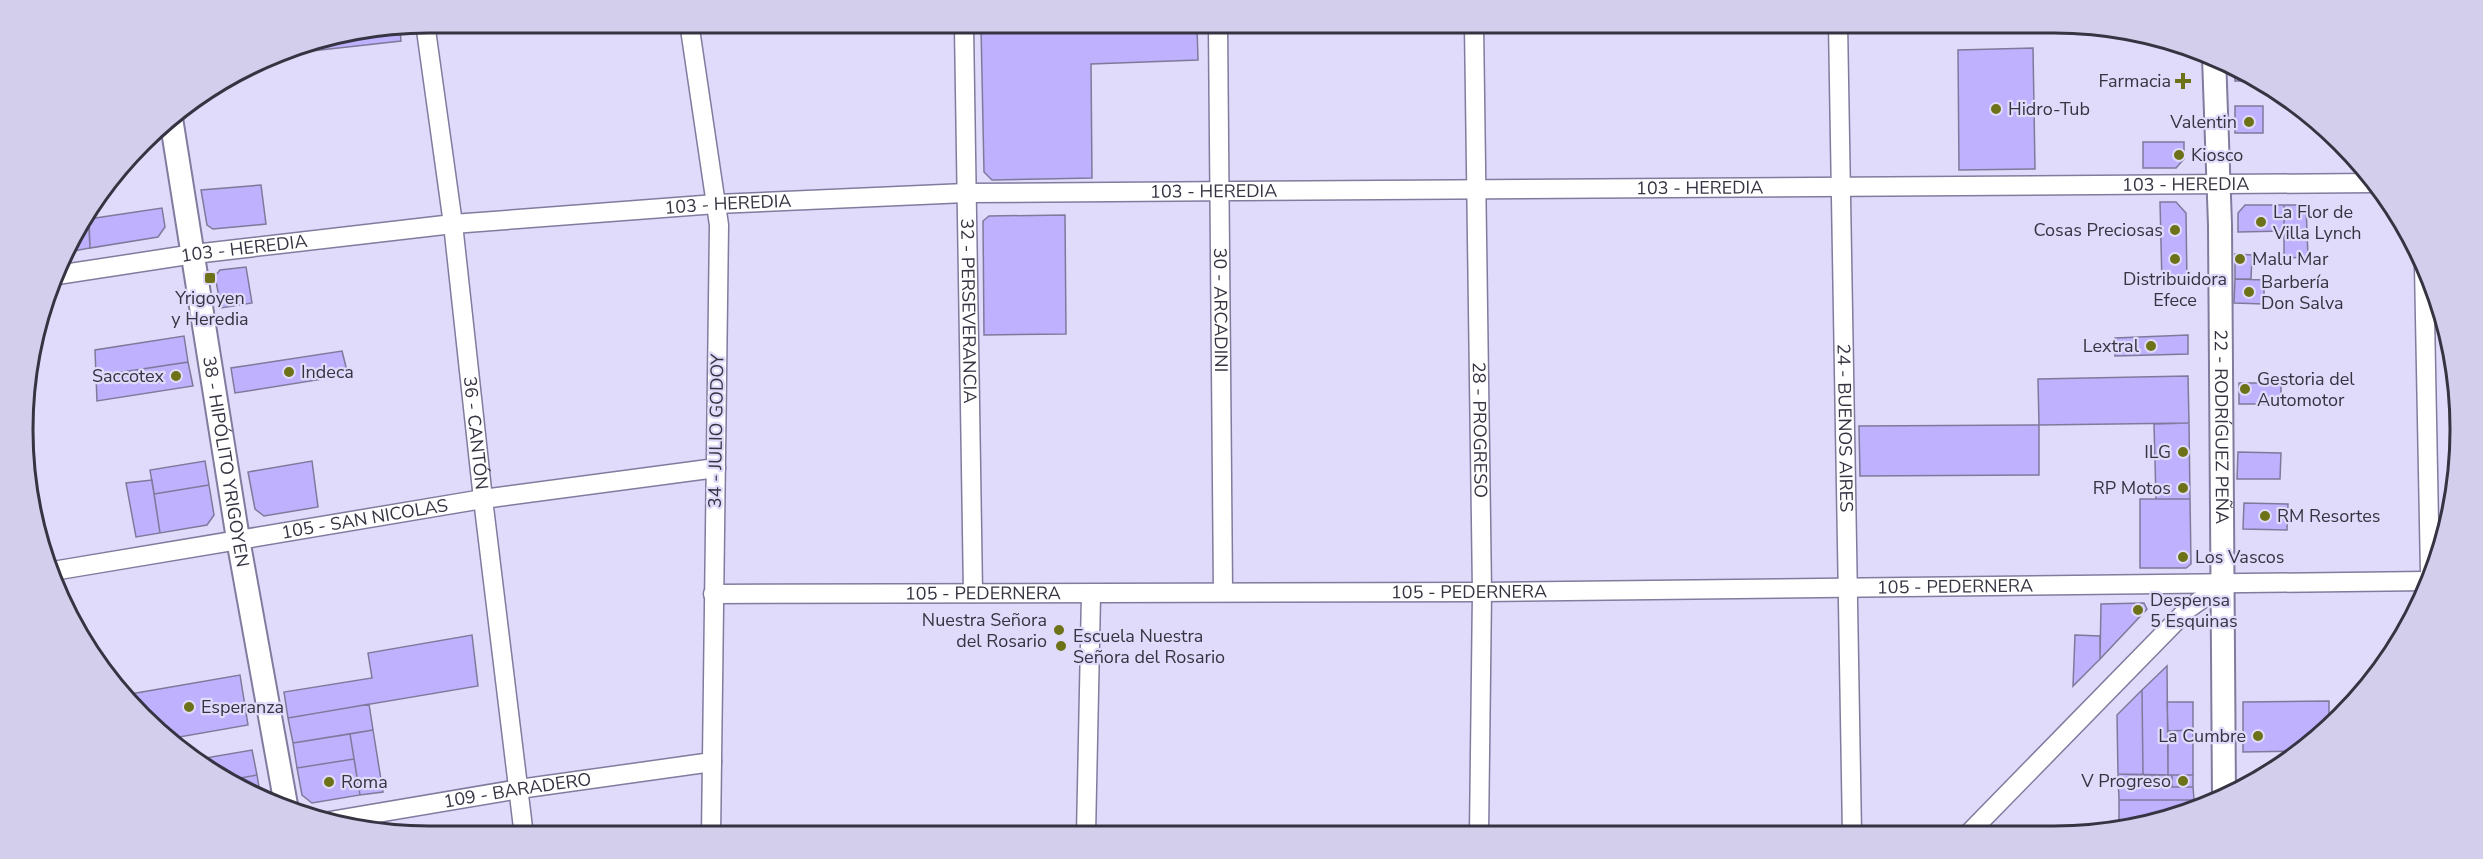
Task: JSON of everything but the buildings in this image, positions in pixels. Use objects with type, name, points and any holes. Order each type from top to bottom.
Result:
[{"type":"street","name":"36 - CANTÓN","points":[[426,33],[453,224],[483,499],[523,826]]},
{"type":"street","name":"34 - JULIO GODOY","points":[[691,33],[719,225],[711,826]]},
{"type":"street","name":"32 - PERSEVERANCIA","points":[[964,33],[973,593]]},
{"type":"street","name":"30 - ARCADINI","points":[[1218,33],[1223,592]]},
{"type":"street","name":"28 - PROGRESO","points":[[1474,33],[1482,592],[1479,826]]},
{"type":"street","name":"24 - BUENOS AIRES","points":[[1838,33],[1852,826]]},
{"type":"street","name":"22 - RODRÍGUEZ PEÑA","points":[[2214,67],[2219,184],[2224,787]]},
{"type":"street","name":"38 - HIPÓLITO YRIGOYEN","points":[[173,127],[238,539],[285,799]]},
{"type":"street","name":"103 - HEREDIA","points":[[65,274],[194,254],[453,224],[716,204],[966,193],[2364,183]]},
{"type":"street","points":[[2424,290],[2430,555]]},
{"type":"street","name":"105 - SAN NICOLAS","points":[[59,569],[483,499],[716,468]]},
{"type":"street","name":"105 - PEDERNERA","points":[[714,594],[1091,595],[1223,592],[1847,589],[2420,581]]},
{"type":"street","points":[[1976,826],[2188,609],[2223,584]]},
{"type":"street","points":[[1086,826],[1091,595]]},
{"type":"street","name":"109 - BARADERO","points":[[350,818],[519,789],[712,762]]},
{"type":"place","name":"Farmacia","points":[[2183,81]]},
{"type":"place","name":"Hidro-Tub","points":[[1996,109]]},
{"type":"place","name":"Valentin","points":[[2249,122]]},
{"type":"place","name":"Kiosco","points":[[2179,155]]},
{"type":"place","name":"La Flor de Villa Lynch","points":[[2261,222]]},
{"type":"place","name":"Cosas Preciosas","points":[[2175,230]]},
{"type":"place","name":"Distribuidora Efece","points":[[2175,259]]},
{"type":"place","name":"Malu Mar","points":[[2240,259]]},
{"type":"place","name":"Yrigoyen y Heredia","points":[[210,278]]},
{"type":"place","name":"Barbería Don Salva","points":[[2249,292]]},
{"type":"place","name":"Lextral","points":[[2151,346]]},
{"type":"place","name":"Indeca","points":[[289,372]]},
{"type":"place","name":"Saccotex","points":[[176,376]]},
{"type":"place","name":"Gestoria del Automotor","points":[[2245,389]]},
{"type":"place","name":"ILG","points":[[2183,452]]},
{"type":"place","name":"RP Motos","points":[[2183,488]]},
{"type":"place","name":"RM Resortes","points":[[2265,516]]},
{"type":"place","name":"Los Vascos","points":[[2183,557]]},
{"type":"place","name":"Despensa 5 Esquinas","points":[[2138,610]]},
{"type":"place","name":"Nuestra Señora del Rosario","points":[[1059,630]]},
{"type":"place","name":"Escuela Nuestra Señora del Rosario","points":[[1061,646]]},
{"type":"place","name":"Esperanza","points":[[189,707]]},
{"type":"place","name":"La Cumbre","points":[[2258,736]]},
{"type":"place","name":"V Progreso","points":[[2183,781]]},
{"type":"place","name":"Roma","points":[[329,782]]}]
